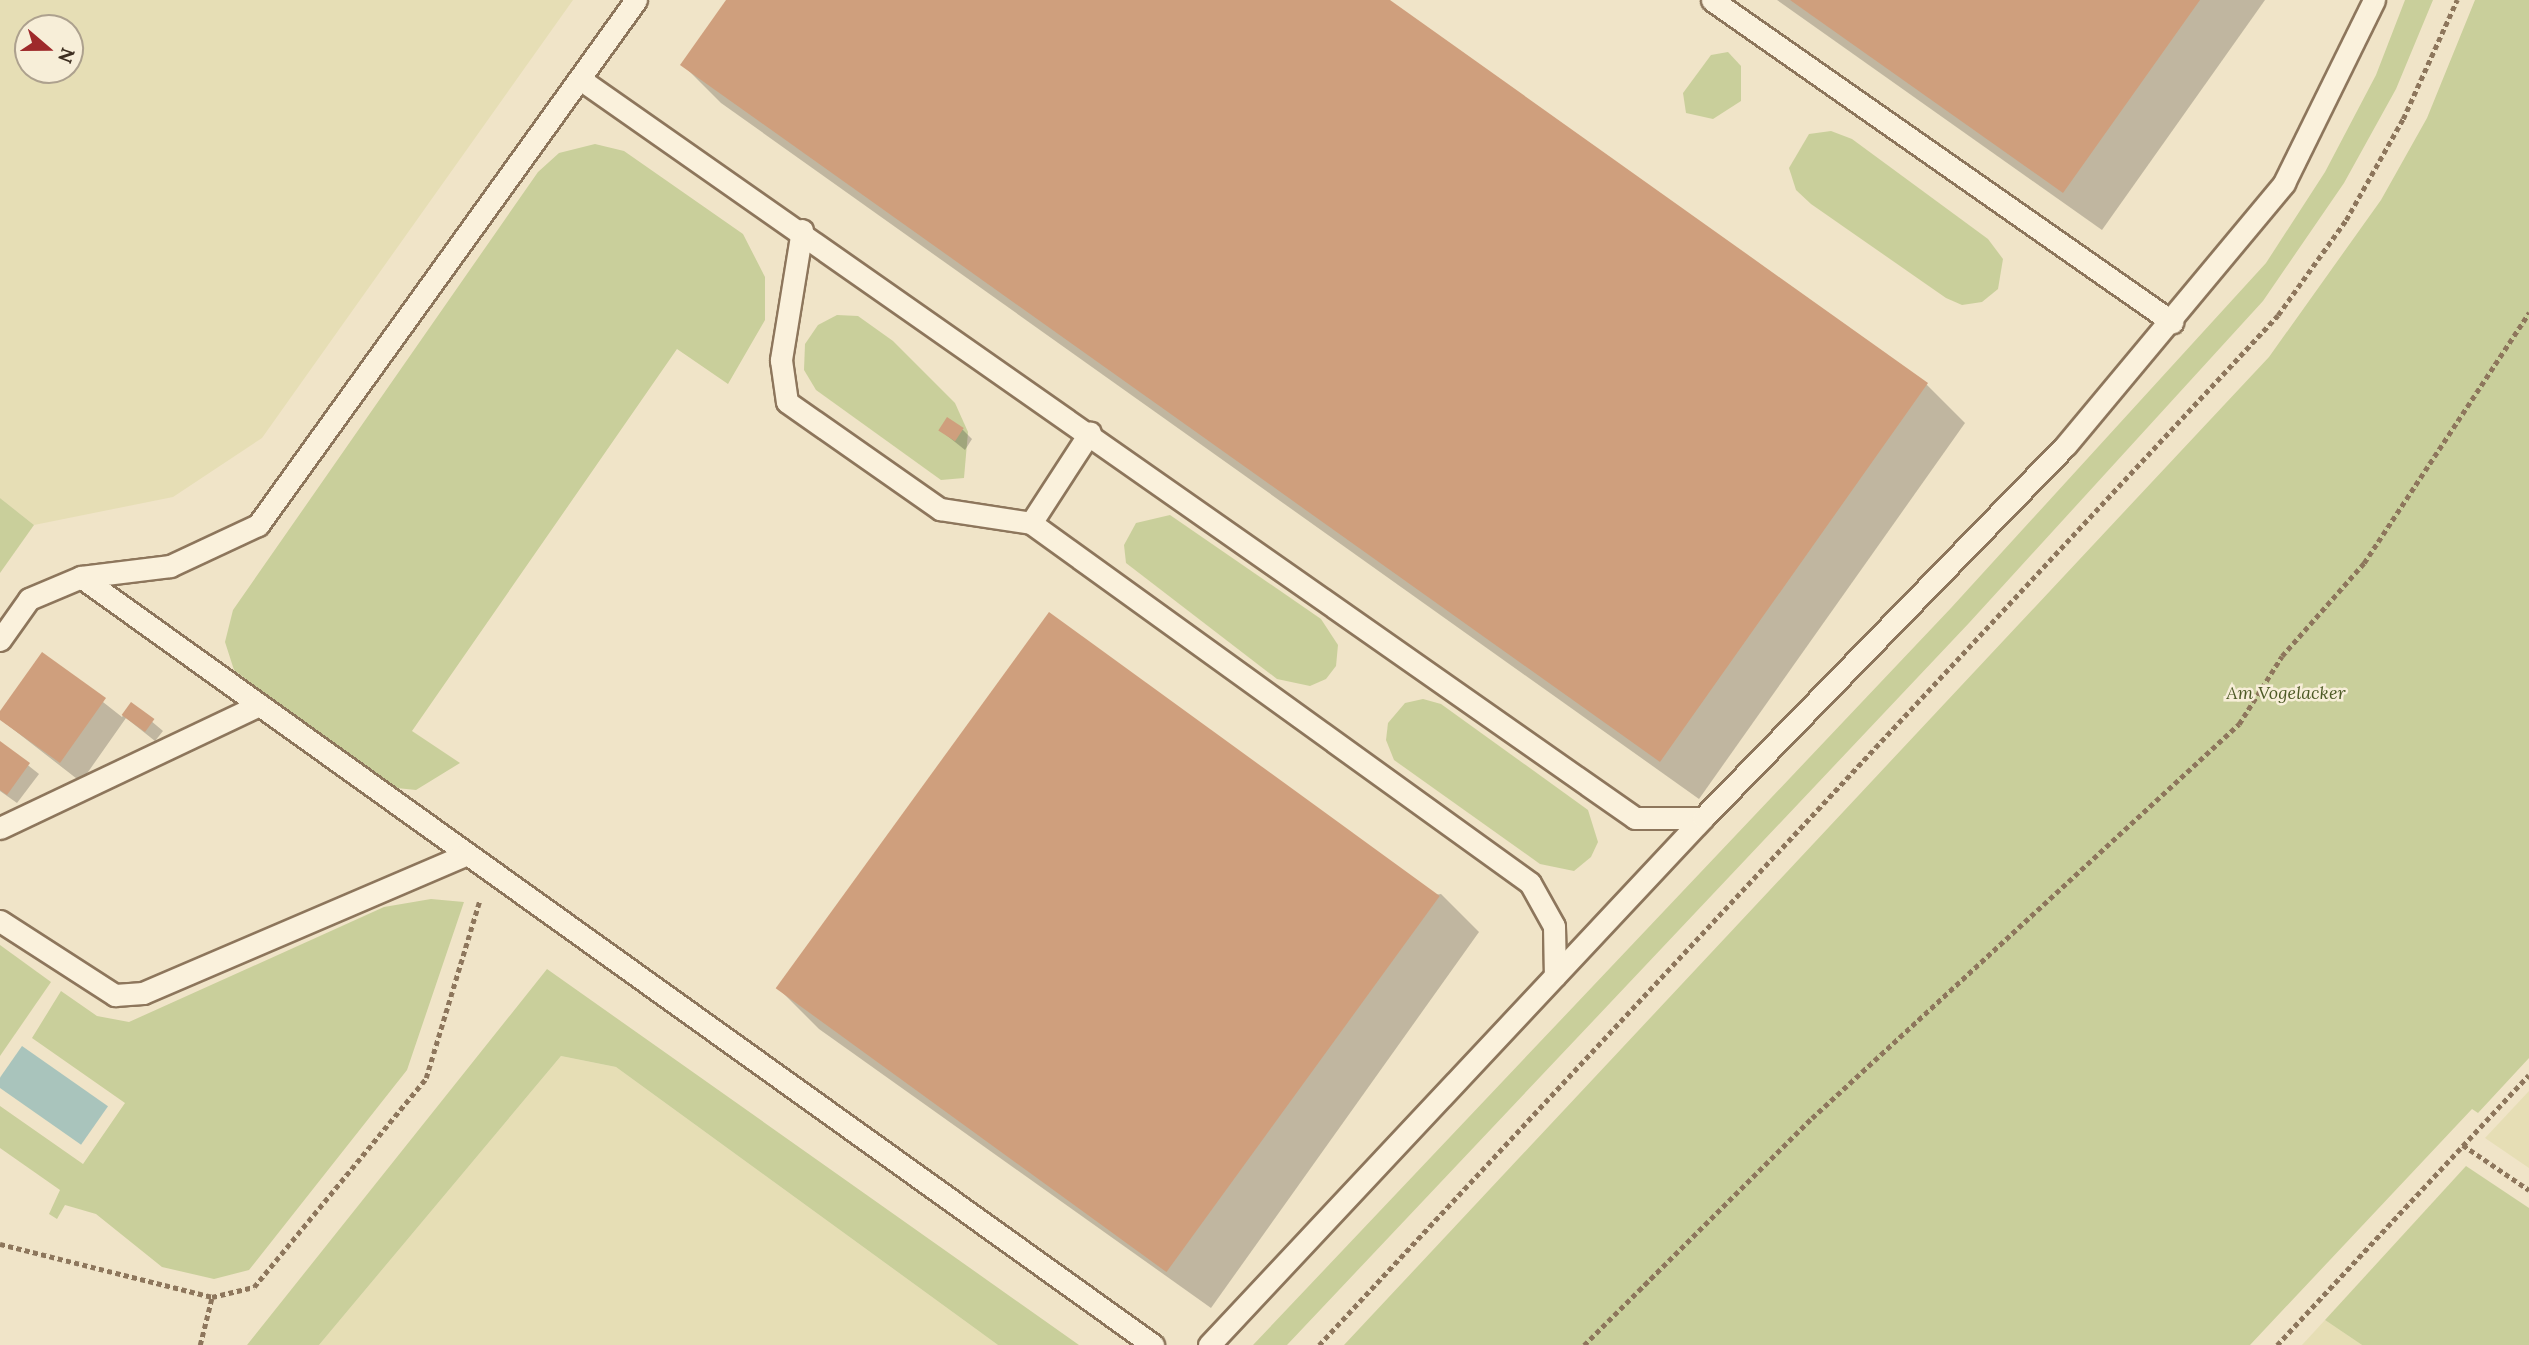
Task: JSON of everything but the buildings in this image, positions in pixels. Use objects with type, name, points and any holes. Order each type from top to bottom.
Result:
[{"type":"lane","points":[[0,640],[29,599],[81,577],[170,566],[258,525],[636,0]]},
{"type":"lane","points":[[1712,0],[2172,322]]},
{"type":"lane","points":[[1209,1345],[1703,818],[2066,445],[2172,322],[2284,183],[2374,0]]},
{"type":"lane","points":[[580,79],[802,230],[1635,818],[1703,818]]},
{"type":"lane","points":[[802,230],[781,360],[787,402],[940,509],[1031,523],[1530,883],[1554,926],[1555,976]]},
{"type":"lane","points":[[1031,523],[1090,432]]},
{"type":"lane","points":[[81,577],[257,706],[1153,1345]]},
{"type":"lane","points":[[0,828],[257,706]]},
{"type":"lane","points":[[0,921],[115,995],[143,993],[465,855]]},
{"type":"path","points":[[1319,1345],[2278,315],[2346,220],[2403,119],[2457,0]]},
{"type":"path","points":[[1584,1345],[1812,1118],[2239,724],[2282,656],[2364,563],[2529,313]]},
{"type":"path","points":[[0,1244],[212,1297],[254,1287],[426,1078],[488,871]]},
{"type":"path","points":[[2277,1345],[2529,1074]]},
{"type":"path","points":[[2463,1145],[2529,1190]]},
{"type":"path","points":[[200,1345],[212,1297]]},
{"type":"shaded area","points":[[0,0],[573,0],[262,438],[173,497],[34,525],[0,498]]},
{"type":"shaded area","points":[[561,1056],[616,1067],[998,1345],[319,1345]]},
{"type":"shaded area","points":[[2529,1091],[2529,1168],[2485,1138]]},
{"type":"shaded area","points":[[2325,1320],[2362,1345],[2302,1345]]},
{"type":"green space","points":[[2405,0],[2433,0],[2396,89],[2344,183],[2263,301],[1969,623],[1287,1345],[1253,1345],[1951,608],[2266,263],[2325,172],[2376,75]]},
{"type":"green space","name":"Am Vogelacker","points":[[2475,0],[2529,0],[2529,1058],[2478,1113],[2472,1109],[2250,1345],[1344,1345],[2269,357],[2381,200],[2427,118]]},
{"type":"green space","points":[[1728,52],[1741,66],[1741,101],[1713,119],[1686,113],[1683,93],[1711,55]]},
{"type":"green space","points":[[1831,131],[1852,139],[1988,239],[2003,259],[1998,289],[1982,302],[1962,305],[1946,298],[1811,204],[1796,190],[1789,168],[1809,134]]},
{"type":"green space","points":[[595,144],[624,151],[743,234],[765,277],[765,320],[728,384],[677,349],[412,731],[460,763],[416,790],[387,787],[234,670],[225,642],[233,610],[538,172],[559,153]]},
{"type":"green space","points":[[837,315],[858,316],[893,341],[955,403],[968,432],[964,478],[941,480],[816,390],[804,370],[805,344],[818,325]]},
{"type":"green space","points":[[0,498],[34,525],[0,573]]},
{"type":"green space","points":[[1170,515],[1321,619],[1338,645],[1336,666],[1326,679],[1310,686],[1277,679],[1126,563],[1124,545],[1136,523]]},
{"type":"green space","points":[[1423,699],[1441,704],[1588,810],[1598,842],[1591,857],[1574,871],[1540,864],[1394,760],[1386,740],[1388,723],[1405,703]]},
{"type":"green space","points":[[431,899],[464,902],[407,1070],[249,1270],[214,1279],[162,1267],[96,1214],[65,1205],[57,1219],[49,1214],[60,1190],[0,1148],[0,1106],[83,1164],[125,1103],[32,1038],[61,991],[97,1016],[129,1022],[384,907]]},
{"type":"green space","points":[[0,945],[51,982],[0,1056]]},
{"type":"green space","points":[[547,969],[1079,1345],[998,1345],[616,1067],[561,1056],[319,1345],[247,1345]]},
{"type":"green space","points":[[2466,1166],[2529,1208],[2529,1345],[2362,1345],[2325,1320]]},
{"type":"water","points":[[22,1046],[108,1106],[81,1145],[0,1088],[0,1077]]}]
